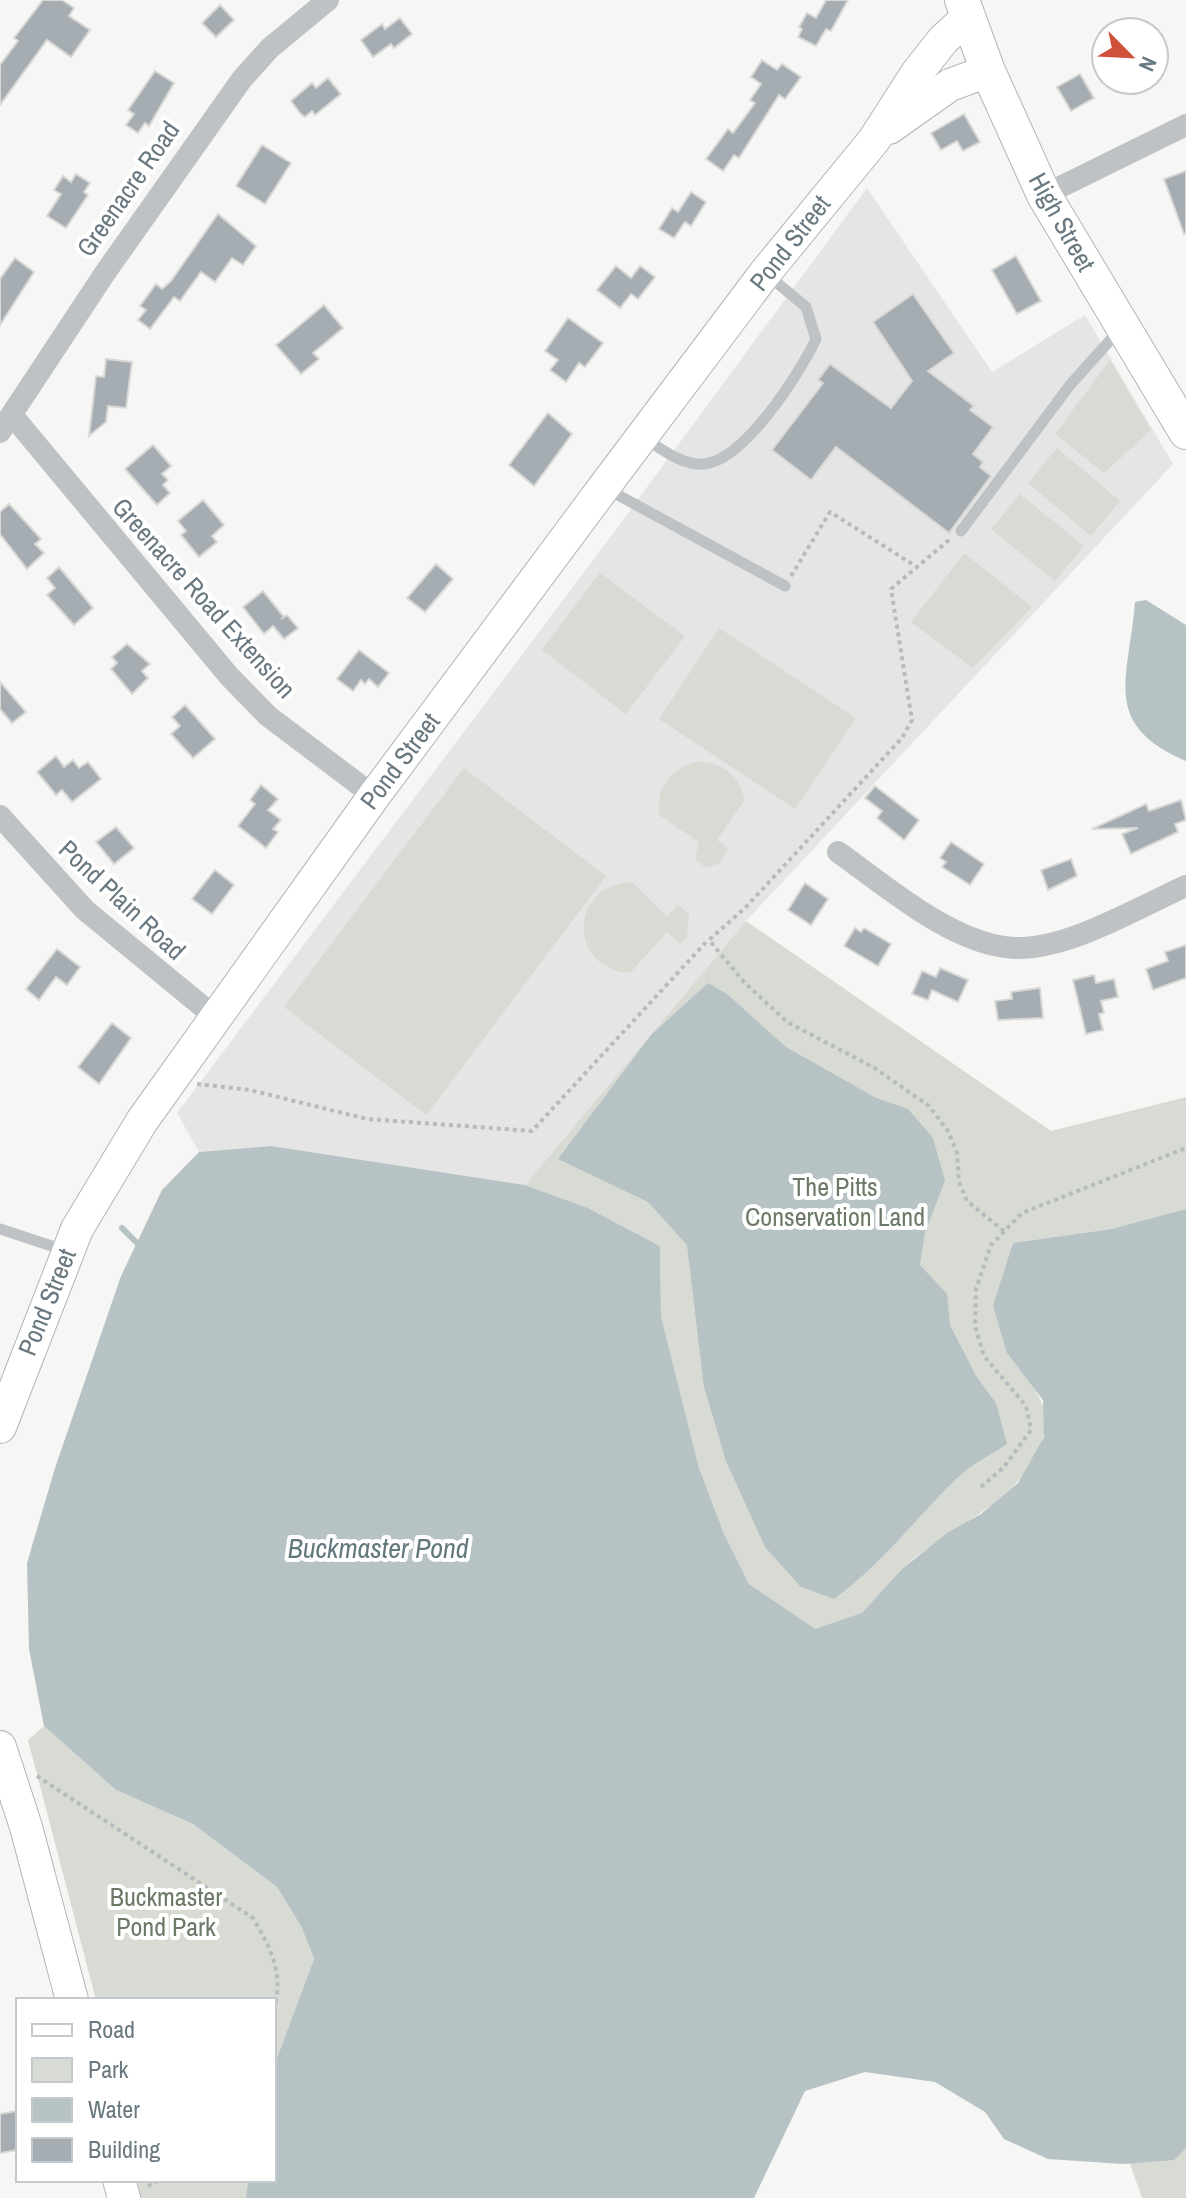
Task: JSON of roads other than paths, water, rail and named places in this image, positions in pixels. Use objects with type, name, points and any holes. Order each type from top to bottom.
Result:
[{"type":"main road","name":"High Street","points":[[965,9],[988,71],[1044,195],[1186,432]]},
{"type":"street","name":"Greenacre Road","points":[[6,423],[105,273],[242,79],[270,48],[328,0]]},
{"type":"street","name":"Pond Street","points":[[0,1427],[67,1251],[114,1162],[214,1016],[374,796],[765,273],[874,140],[903,91],[965,9]]},
{"type":"street","name":"Pond Street","points":[[874,140],[950,85],[988,71]]},
{"type":"street","points":[[1044,195],[1186,125]]},
{"type":"street","name":"Greenacre Road Extension","points":[[6,423],[229,676],[268,716],[374,796]]},
{"type":"street","name":"Pond Plain Road","points":[[0,816],[85,910],[214,1016]]},
{"type":"street","points":[[838,852],[899,896],[952,928],[980,943],[1015,948],[1076,935],[1186,886]]},
{"type":"street","points":[[0,1747],[26,1827],[71,1998]]},
{"type":"lane","points":[[643,437],[677,458],[703,464],[724,458],[740,448],[805,363],[816,339],[806,307],[765,273]]},
{"type":"lane","points":[[961,531],[1070,385],[1121,328]]},
{"type":"lane","points":[[604,487],[785,586]]},
{"type":"lane","points":[[0,1229],[67,1251]]},
{"type":"water","points":[[1146,600],[1186,625],[1186,761],[1159,747],[1141,731],[1130,715],[1126,676],[1135,602]]},
{"type":"water","name":"The Pitts Conservation Land","points":[[708,983],[727,994],[786,1047],[876,1098],[908,1109],[933,1138],[945,1181],[925,1232],[920,1265],[947,1294],[950,1325],[976,1376],[996,1403],[1007,1444],[961,1475],[882,1557],[834,1599],[801,1587],[765,1547],[726,1461],[704,1387],[687,1245],[648,1202],[558,1159],[651,1035]]},
{"type":"water","name":"Buckmaster Pond","points":[[271,1146],[525,1185],[588,1208],[660,1246],[661,1316],[699,1468],[724,1534],[749,1584],[815,1629],[862,1613],[902,1569],[947,1533],[981,1514],[1018,1483],[1044,1437],[1043,1400],[1007,1353],[993,1306],[1013,1243],[1111,1229],[1186,1209],[1186,2148],[1174,2160],[1123,2164],[1048,2159],[1004,2139],[985,2112],[935,2082],[865,2072],[805,2091],[754,2198],[246,2198],[248,2182],[276,2182],[276,2061],[314,1959],[302,1928],[277,1887],[193,1824],[116,1790],[44,1726],[29,1649],[27,1563],[55,1468],[121,1276],[162,1190],[199,1152]]},
{"type":"waterway","points":[[122,1228],[142,1248]]},
{"type":"park label","name":"Buckmaster Pond Park","points":[[166,1912]]}]
